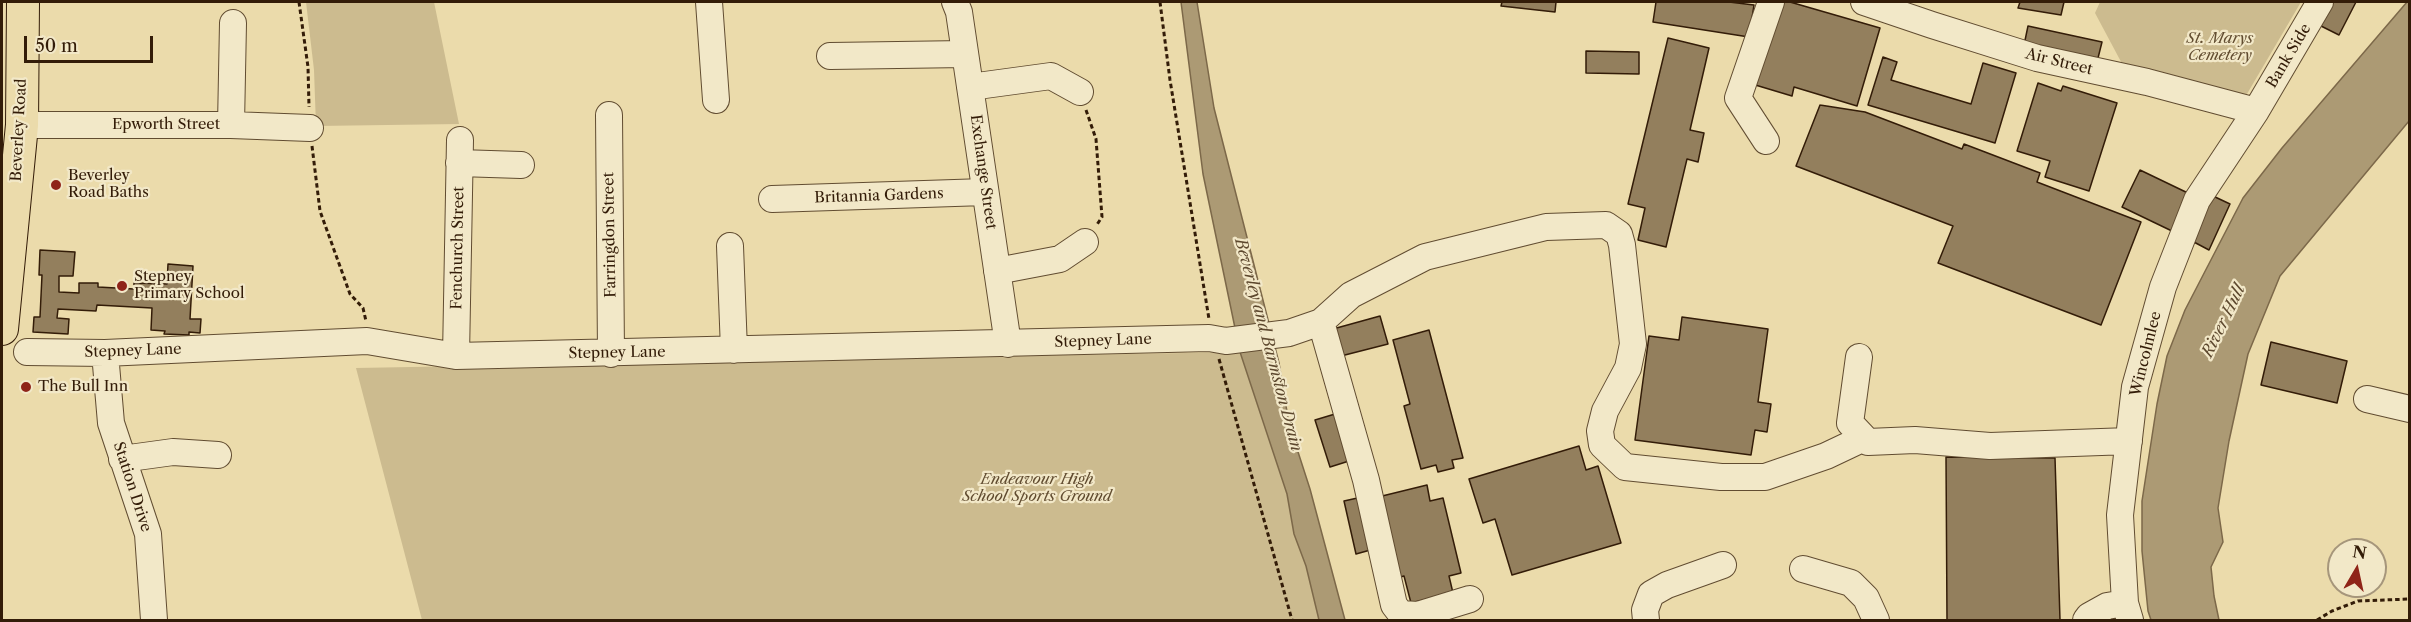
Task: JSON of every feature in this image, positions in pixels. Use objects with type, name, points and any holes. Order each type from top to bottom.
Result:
[{"type":"main road","name":"Beverley Road","points":[[2,330],[8,196],[22,125],[23,2]]},
{"type":"street","points":[[709,2],[716,100]]},
{"type":"street","name":"Exchange Street","points":[[955,2],[959,12],[1008,344]]},
{"type":"street","points":[[1766,141],[1738,98],[1771,2]]},
{"type":"street","name":"Air Street","points":[[1864,2],[2037,58],[2148,82],[2256,111]]},
{"type":"street","name":"Bank Side","points":[[2256,111],[2320,2]]},
{"type":"street","points":[[231,125],[232,23]]},
{"type":"street","points":[[830,56],[965,54]]},
{"type":"street","points":[[970,87],[1051,76],[1080,92]]},
{"type":"street","name":"Wincolmlee","points":[[2127,612],[2120,515],[2134,387],[2163,287],[2197,200],[2256,111]]},
{"type":"street","name":"Farringdon Street","points":[[609,116],[611,354]]},
{"type":"street","name":"Epworth Street","points":[[22,125],[231,125],[310,128]]},
{"type":"street","name":"Fenchurch Street","points":[[456,356],[459,152],[521,165]]},
{"type":"street","name":"Britannia Gardens","points":[[772,199],[986,192]]},
{"type":"street","points":[[1470,599],[1418,615],[1401,614],[1394,605],[1366,480],[1321,322],[1351,295],[1425,257],[1546,227],[1606,225],[1618,234],[1622,245],[1633,344],[1628,368],[1605,411],[1600,431],[1602,445],[1625,467],[1721,477],[1765,477],[1826,456],[1864,438]]},
{"type":"street","points":[[997,271],[1060,260],[1085,242]]},
{"type":"street","points":[[730,246],[734,351]]},
{"type":"street","name":"Stepney Lane","points":[[27,352],[105,353],[367,341],[456,356],[1209,338],[1226,341],[1289,333],[1321,322]]},
{"type":"street","name":"Station Drive","points":[[105,353],[111,423],[148,534],[153,621]]},
{"type":"street","points":[[1859,357],[1850,423],[1868,442],[1915,440],[1990,446],[2129,441]]},
{"type":"street","points":[[2367,399],[2409,409]]},
{"type":"street","points":[[122,459],[172,452],[218,455]]},
{"type":"street","points":[[1646,621],[1646,610],[1651,594],[1667,585],[1724,565]]},
{"type":"street","points":[[1803,569],[1851,583],[1866,598],[1876,621]]},
{"type":"street","points":[[2086,621],[2089,616],[2107,606],[2127,612]]},
{"type":"path","points":[[299,2],[308,67],[310,128],[320,211],[351,294],[363,308],[367,341]]},
{"type":"path","points":[[1160,2],[1170,80],[1209,313],[1209,338],[1219,360],[1292,621]]},
{"type":"path","points":[[1080,92],[1096,139],[1102,217],[1085,242]]},
{"type":"path","points":[[2317,621],[2332,611],[2358,601],[2409,599]]},
{"type":"green space","points":[[306,2],[434,2],[459,124],[316,126],[314,70]]},
{"type":"green space","name":"St. Marys Cemetery","points":[[2100,2],[2301,2],[2244,99],[2127,73],[2095,13]]},
{"type":"green space","name":"Endeavour High School Sports Ground","points":[[1240,352],[1287,494],[1294,534],[1306,566],[1319,620],[422,620],[356,368]]},
{"type":"water","name":"Beverley and Barmston Drain","points":[[1181,2],[1197,2],[1214,108],[1279,363],[1289,424],[1310,489],[1345,620],[1319,620],[1306,566],[1294,534],[1287,494],[1240,352],[1203,174]]},
{"type":"water","name":"River Hull","points":[[2407,2],[2410,2],[2409,121],[2280,276],[2248,354],[2229,441],[2218,508],[2223,542],[2211,567],[2219,620],[2151,620],[2148,611],[2142,551],[2142,501],[2167,356],[2185,310],[2243,198],[2282,148]]},
{"type":"building","points":[[1502,2],[1556,2],[1555,12],[1501,6]]},
{"type":"building","points":[[1656,2],[1729,2],[1754,5],[1749,37],[1653,22]]},
{"type":"building","points":[[1776,2],[1790,2],[1880,28],[1857,106],[1794,87],[1792,96],[1752,84]]},
{"type":"building","points":[[2020,2],[2064,2],[2061,15],[2018,8]]},
{"type":"building","points":[[2330,2],[2356,2],[2339,35],[2319,25]]},
{"type":"building","points":[[2028,26],[2102,42],[2096,66],[2023,50]]},
{"type":"building","points":[[1668,38],[1709,48],[1690,130],[1704,133],[1698,162],[1687,159],[1666,247],[1638,240],[1645,208],[1628,204]]},
{"type":"building","points":[[1586,51],[1639,52],[1639,74],[1586,73]]},
{"type":"building","points":[[1883,57],[1897,62],[1891,80],[1971,104],[1983,63],[2016,73],[1995,143],[1868,105]]},
{"type":"building","points":[[2038,83],[2061,91],[2063,86],[2117,103],[2089,191],[2045,177],[2050,161],[2017,151]]},
{"type":"building","points":[[1820,105],[1865,112],[1962,149],[1964,144],[2040,173],[2037,182],[2141,222],[2101,325],[1938,263],[1953,226],[1796,166]]},
{"type":"building","points":[[2140,170],[2192,195],[2174,232],[2122,207]]},
{"type":"building","points":[[2213,196],[2230,204],[2209,250],[2192,241]]},
{"type":"building","points":[[40,250],[75,252],[73,276],[59,276],[59,292],[79,293],[79,283],[98,283],[98,287],[134,289],[134,283],[167,284],[168,264],[193,266],[190,319],[201,319],[200,333],[164,334],[165,331],[151,330],[152,308],[97,305],[96,311],[58,309],[57,318],[69,319],[68,334],[33,332],[34,317],[40,317],[42,275],[39,275]]},
{"type":"building","points":[[1380,316],[1388,344],[1341,356],[1333,329]]},
{"type":"building","points":[[1682,317],[1768,329],[1758,402],[1771,404],[1767,432],[1755,430],[1751,455],[1635,440],[1649,336],[1679,340]]},
{"type":"building","points":[[1429,330],[1463,458],[1452,460],[1454,468],[1438,472],[1436,465],[1421,469],[1404,406],[1410,404],[1393,340]]},
{"type":"building","points":[[2271,342],[2347,361],[2337,403],[2261,385]]},
{"type":"building","points":[[1335,414],[1349,461],[1330,467],[1315,420]]},
{"type":"building","points":[[1579,446],[1586,470],[1598,466],[1621,543],[1512,575],[1495,519],[1483,523],[1469,479]]},
{"type":"building","points":[[1946,457],[2055,458],[2060,620],[1947,620]]},
{"type":"building","points":[[1427,485],[1430,501],[1443,498],[1461,573],[1449,576],[1453,593],[1411,603],[1404,576],[1393,579],[1374,498]]},
{"type":"building","points":[[1362,497],[1374,549],[1356,554],[1344,501]]},
{"type":"place","name":"Beverley Road Baths","points":[[56,185]]},
{"type":"place","name":"Stepney Primary School","points":[[122,286]]},
{"type":"place","name":"The Bull Inn","points":[[26,387]]}]
